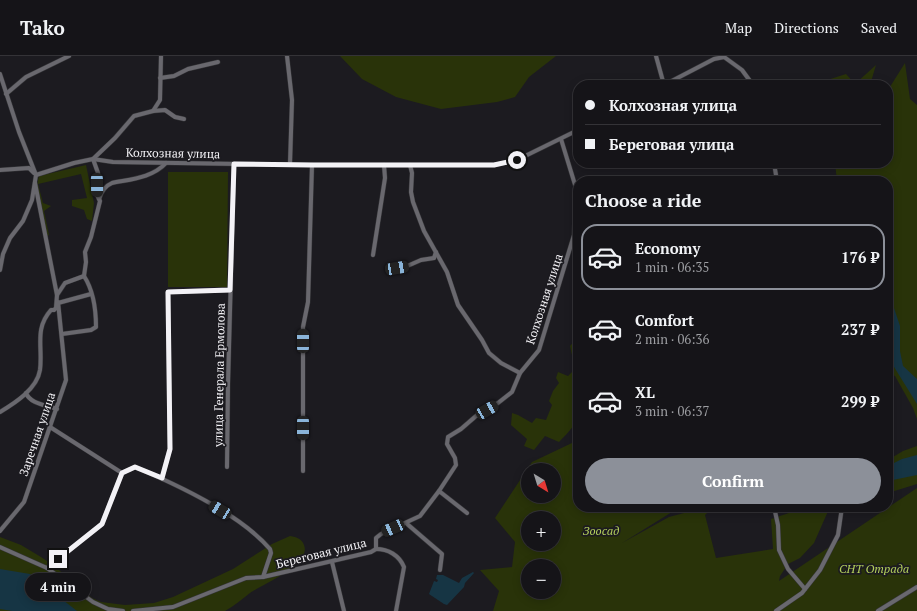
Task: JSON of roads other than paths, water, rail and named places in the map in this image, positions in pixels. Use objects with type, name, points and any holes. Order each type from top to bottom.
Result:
[{"type":"street","points":[[6,94],[26,77],[69,56]]},
{"type":"street","points":[[153,111],[160,100],[161,56]]},
{"type":"street","points":[[287,56],[292,100],[290,164]]},
{"type":"street","points":[[656,56],[663,80]]},
{"type":"street","points":[[674,80],[714,59],[724,56],[742,70],[749,80]]},
{"type":"street","points":[[160,78],[174,76],[188,69],[218,62]]},
{"type":"street","points":[[0,74],[19,132],[36,175]]},
{"type":"street","points":[[62,334],[91,330],[96,327],[96,315],[91,294],[84,276],[86,262],[85,252],[91,237],[100,201],[97,195],[98,173],[93,158],[115,138],[134,116],[153,111],[165,110],[175,118],[184,119]]},
{"type":"street","name":"Колхозная улица","points":[[36,175],[93,158],[113,162],[166,163],[494,165],[517,160],[573,133]]},
{"type":"street","name":"Колхозная улица","points":[[561,139],[573,178]]},
{"type":"street","points":[[99,199],[107,185],[146,176],[156,171],[166,163]]},
{"type":"street","name":"улица Генерала Ермолова","points":[[227,467],[234,164]]},
{"type":"street","points":[[303,471],[303,327],[308,302],[312,165]]},
{"type":"street","points":[[373,255],[385,178],[384,165]]},
{"type":"street","points":[[410,165],[412,173],[411,192],[413,202],[424,231],[447,272],[458,305],[490,353],[501,363],[520,373]]},
{"type":"street","points":[[0,170],[29,168],[36,175]]},
{"type":"street","name":"Заречная улица","points":[[0,270],[2,254],[10,238],[23,221],[32,200],[36,175]]},
{"type":"street","name":"Заречная улица","points":[[0,531],[24,502],[66,380],[57,295],[35,183]]},
{"type":"street","name":"Колхозная улица","points":[[439,491],[456,465],[455,458],[447,444],[448,437],[512,392],[520,373],[539,350],[573,238]]},
{"type":"street","points":[[397,268],[405,267],[421,260],[434,258],[436,252]]},
{"type":"street","name":"Заречная улица","points":[[0,412],[26,393],[35,382],[40,371],[41,325],[45,316],[51,310],[56,308],[57,295],[65,283],[84,276]]},
{"type":"street","points":[[162,478],[170,449],[168,292],[230,290]]},
{"type":"street","points":[[58,303],[91,294]]},
{"type":"street","points":[[26,393],[27,397],[32,401],[56,409]]},
{"type":"street","points":[[50,427],[122,473]]},
{"type":"street","points":[[47,568],[102,524],[122,473],[135,467],[162,478],[210,504],[241,523],[265,543],[271,552],[263,577]]},
{"type":"street","points":[[439,491],[467,513]]},
{"type":"street","name":"Береговая улица","points":[[133,611],[174,609],[246,578],[263,577],[371,552],[376,549],[376,538],[381,534],[420,516],[439,491]]},
{"type":"street","points":[[775,512],[778,525],[779,550],[788,569],[805,589]]},
{"type":"street","points":[[776,611],[802,593],[820,570],[838,535],[841,512]]},
{"type":"street","points":[[406,523],[442,554],[440,570]]},
{"type":"street","points":[[0,547],[47,568],[94,602],[108,609],[123,611]]},
{"type":"street","points":[[376,549],[386,549],[402,562],[404,567],[396,611]]},
{"type":"street","points":[[332,562],[344,611]]},
{"type":"street","points":[[878,611],[917,588]]},
{"type":"water","points":[[893,305],[900,326],[900,351],[903,366],[917,379],[917,404],[893,365]]},
{"type":"water","points":[[917,455],[917,475],[893,480],[893,464],[902,459]]},
{"type":"water","points":[[0,569],[30,574],[77,611],[12,611],[0,609]]},
{"type":"water","points":[[473,572],[474,573],[465,583],[464,587],[447,605],[429,594],[434,581],[437,582],[438,580],[436,579],[437,575],[443,575],[459,583],[462,578]]},
{"type":"park label","name":"Зоосад","points":[[601,530]]},
{"type":"park label","name":"СНТ Отрада","points":[[874,568]]}]
